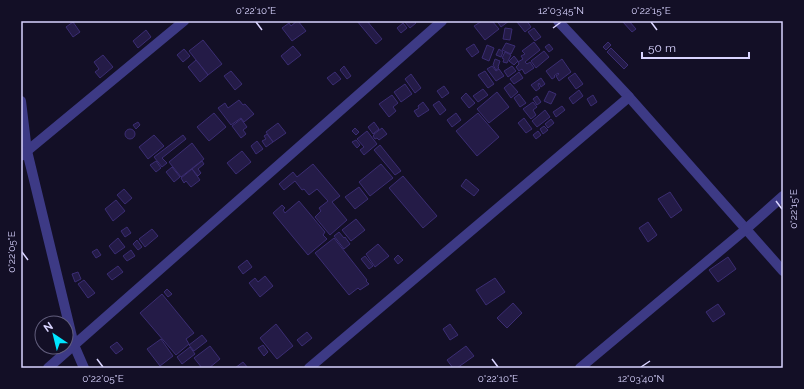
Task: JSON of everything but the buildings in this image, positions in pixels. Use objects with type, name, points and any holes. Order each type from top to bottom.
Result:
[{"type":"street","points":[[24,154],[184,21]]},
{"type":"street","points":[[84,368],[74,345],[442,21]]},
{"type":"street","points":[[558,21],[629,97],[783,272]]},
{"type":"street","points":[[309,368],[629,97]]},
{"type":"street","points":[[21,101],[24,154],[66,315]]},
{"type":"street","points":[[580,368],[746,229],[783,196]]},
{"type":"street","points":[[48,368],[63,355]]}]
